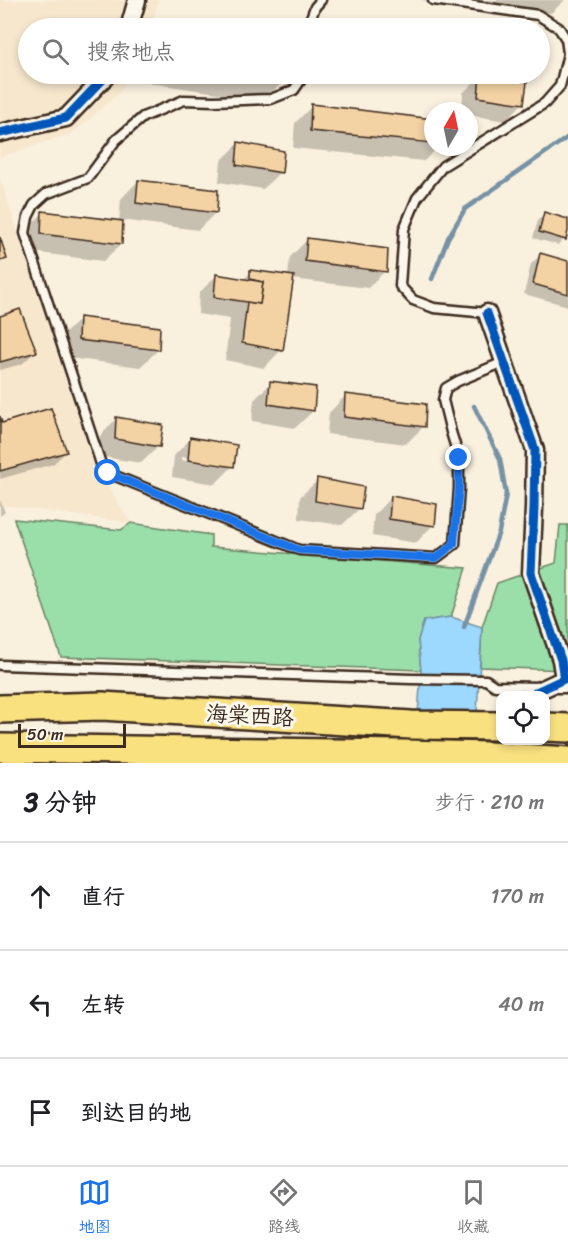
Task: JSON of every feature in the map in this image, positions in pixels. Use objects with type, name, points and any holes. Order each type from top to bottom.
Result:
[{"type":"main road","name":"海棠西路","points":[[0,709],[102,706],[411,725],[491,726]]},
{"type":"main road","points":[[550,728],[568,729]]},
{"type":"main road","name":"海棠西路","points":[[0,748],[403,754],[568,761]]},
{"type":"street","points":[[132,18],[137,0]]},
{"type":"street","points":[[0,133],[66,118],[98,84]]},
{"type":"street","points":[[487,313],[535,450],[531,573],[561,660],[564,680],[543,691]]},
{"type":"lane","points":[[311,18],[321,0]]},
{"type":"lane","points":[[433,0],[538,15],[543,18]]},
{"type":"lane","points":[[487,313],[434,308],[412,300],[400,286],[404,229],[417,198],[443,166],[545,103],[560,86],[568,53],[566,39],[559,28],[550,22]]},
{"type":"lane","points":[[298,84],[294,90],[272,99],[184,100],[143,117],[116,140],[88,178],[46,194],[34,205],[25,233],[100,464],[108,473],[299,550],[436,558],[454,544],[459,488],[459,458],[443,400],[446,388],[504,362]]},
{"type":"lane","points":[[0,665],[486,680],[495,686],[533,691]]},
{"type":"lane","points":[[548,691],[568,688]]},
{"type":"shaded area","points":[[0,0],[159,0],[153,18],[18,18],[18,84],[124,84],[119,93],[73,133],[0,157]]},
{"type":"shaded area","points":[[0,178],[94,465],[131,523],[0,506]]},
{"type":"green space","points":[[14,519],[121,530],[131,523],[211,535],[211,547],[467,568],[451,617],[424,621],[418,640],[421,670],[61,657]]},
{"type":"green space","points":[[560,525],[568,525],[568,670],[480,667],[482,627],[497,583],[556,563]]},
{"type":"water","points":[[451,617],[482,627],[474,763],[415,763],[421,670],[418,640],[424,621]]},
{"type":"building","points":[[479,84],[527,84],[524,104],[478,97]]},
{"type":"building","points":[[311,104],[424,118],[424,142],[310,131]]},
{"type":"building","points":[[238,142],[284,151],[282,173],[236,165]]},
{"type":"building","points":[[138,180],[218,190],[217,213],[136,203]]},
{"type":"building","points":[[42,211],[123,221],[122,244],[41,234]]},
{"type":"building","points":[[544,212],[568,219],[566,240],[539,232]]},
{"type":"building","points":[[0,237],[7,259],[0,261]]},
{"type":"building","points":[[307,238],[388,249],[387,272],[305,261]]},
{"type":"building","points":[[540,253],[568,261],[568,294],[533,284]]},
{"type":"building","points":[[250,270],[294,276],[283,351],[242,343],[247,302],[260,304],[263,282],[250,279]]},
{"type":"building","points":[[216,274],[263,282],[260,304],[214,297]]},
{"type":"building","points":[[20,309],[37,352],[0,362],[0,316]]},
{"type":"building","points":[[79,317],[160,327],[159,350],[78,340]]},
{"type":"building","points":[[270,381],[316,387],[314,411],[268,404]]},
{"type":"building","points":[[345,394],[426,404],[425,427],[344,417]]},
{"type":"building","points":[[51,408],[67,452],[0,471],[0,416],[2,423]]},
{"type":"building","points":[[116,417],[163,425],[160,447],[115,439]]},
{"type":"building","points":[[190,437],[237,445],[234,467],[188,460]]},
{"type":"building","points":[[317,478],[364,487],[361,509],[315,501]]},
{"type":"building","points":[[391,496],[437,504],[435,526],[389,519]]},
{"type":"waterway","points":[[432,279],[448,238],[465,209],[568,137]]},
{"type":"waterway","points":[[464,627],[499,532],[506,494],[500,459],[474,406]]},
{"type":"cycle path","points":[[0,133],[66,118],[98,84]]},
{"type":"cycle path","points":[[487,313],[535,450],[531,573],[561,660],[564,679],[538,691]]},
{"type":"route","points":[[108,473],[299,550],[436,558],[454,544],[459,458]]}]
